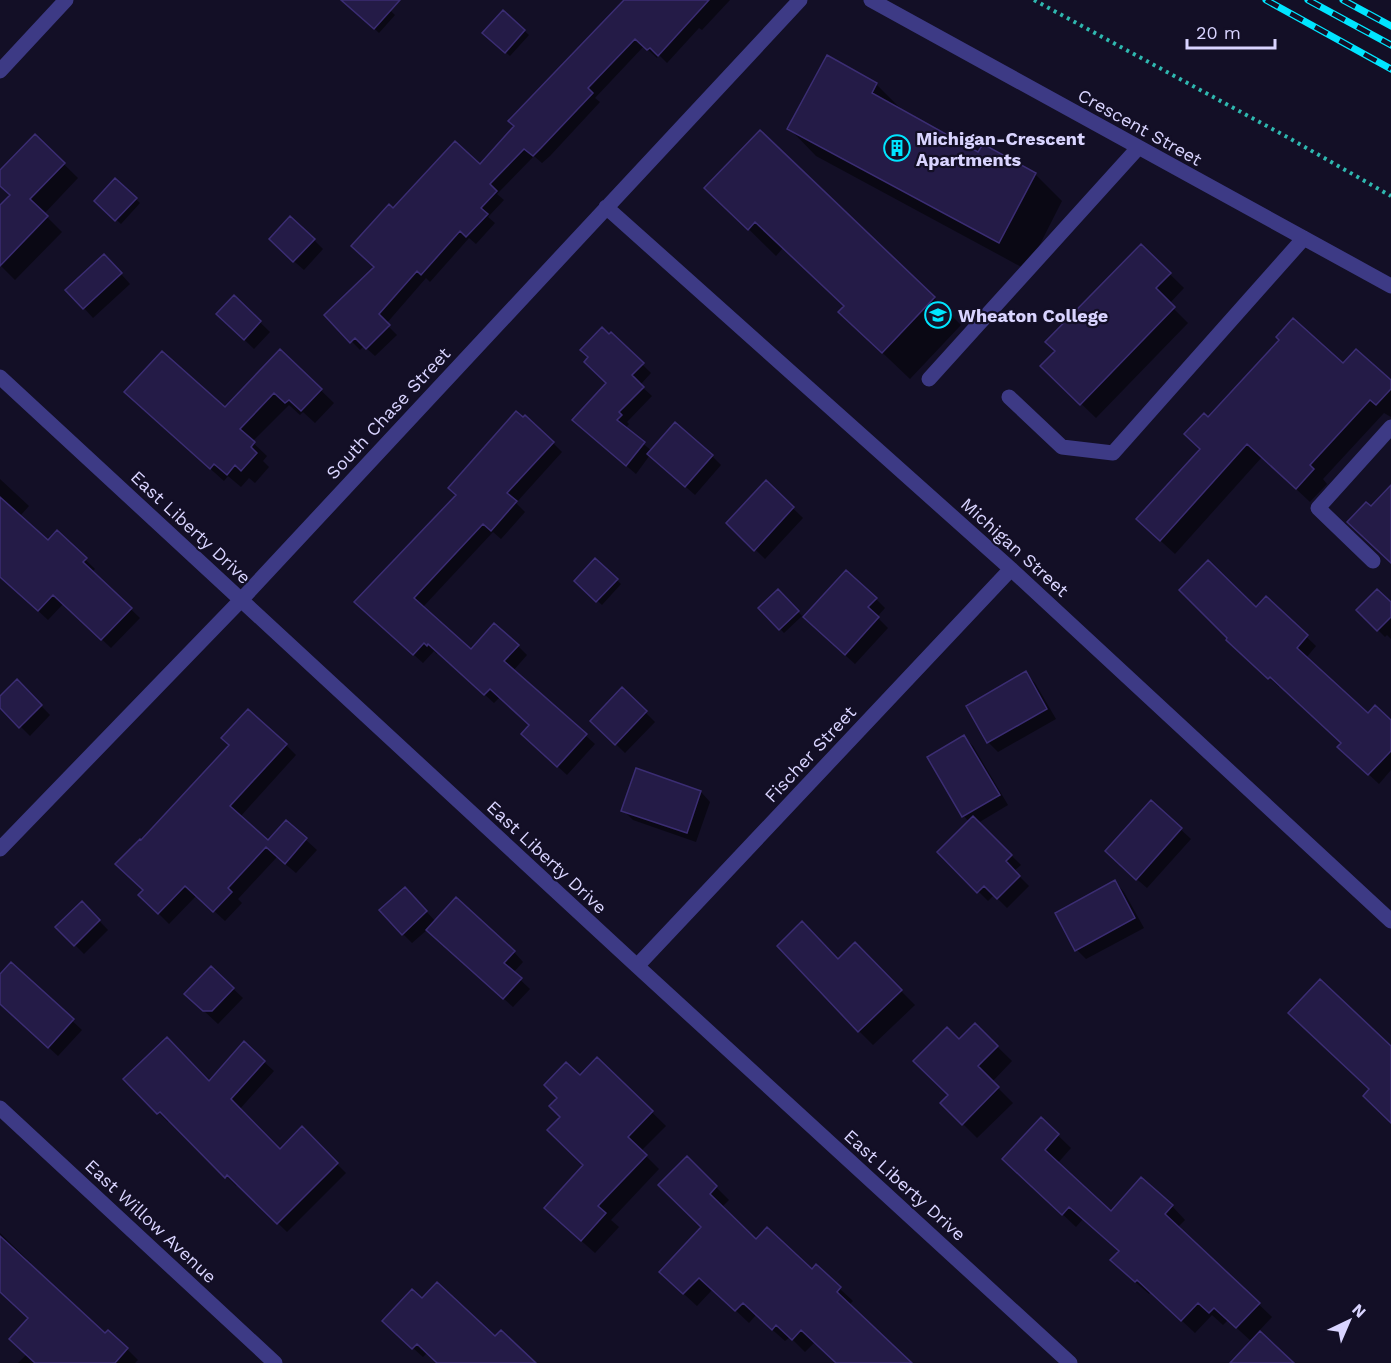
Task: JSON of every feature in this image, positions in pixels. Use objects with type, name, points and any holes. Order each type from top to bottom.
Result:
[{"type":"street","points":[[0,71],[66,0]]},
{"type":"street","name":"South Chase Street","points":[[0,849],[241,600],[800,0]]},
{"type":"street","name":"Crescent Street","points":[[871,0],[1391,286]]},
{"type":"street","points":[[929,379],[1138,148]]},
{"type":"street","name":"Michigan Street","points":[[606,207],[1011,569],[1391,921]]},
{"type":"street","points":[[1009,397],[1062,447],[1113,453],[1304,238]]},
{"type":"street","name":"East Liberty Drive","points":[[0,377],[1070,1363]]},
{"type":"street","points":[[1373,561],[1318,508],[1391,427]]},
{"type":"street","name":"Fischer Street","points":[[637,966],[1011,569]]},
{"type":"street","name":"East Willow Avenue","points":[[0,1108],[275,1363]]},
{"type":"path","points":[[1034,0],[1391,196]]},
{"type":"building","points":[[341,0],[400,0],[374,29]]},
{"type":"building","points":[[624,0],[709,0],[658,56],[635,39],[588,88],[593,93],[533,156],[524,149],[490,184],[497,191],[481,208],[488,214],[466,237],[460,231],[421,275],[417,271],[379,314],[390,325],[366,349],[355,338],[350,343],[324,315],[374,267],[351,246],[389,204],[393,208],[455,141],[480,164],[514,126],[508,121]]},
{"type":"building","points":[[503,10],[525,30],[505,53],[482,33]]},
{"type":"building","name":"Michigan-Crescent Apartments","points":[[827,55],[877,83],[872,93],[978,152],[983,144],[1036,173],[999,243],[787,129]]},
{"type":"building","points":[[760,130],[935,297],[882,353],[838,312],[844,306],[755,222],[748,230],[704,188]]},
{"type":"building","points":[[35,134],[65,163],[30,199],[48,216],[0,266],[0,205],[10,195],[0,186],[0,170]]},
{"type":"building","points":[[115,178],[137,198],[115,221],[94,201]]},
{"type":"building","points":[[290,216],[315,239],[293,262],[269,239]]},
{"type":"building","points":[[1141,244],[1171,273],[1156,288],[1175,307],[1080,405],[1040,366],[1055,351],[1045,342]]},
{"type":"building","points":[[104,254],[122,273],[83,309],[65,290]]},
{"type":"building","points":[[234,295],[261,321],[244,340],[216,314]]},
{"type":"building","points":[[1293,318],[1343,363],[1356,349],[1391,380],[1391,389],[1376,405],[1370,400],[1310,465],[1314,469],[1296,489],[1247,444],[1160,541],[1136,519],[1200,449],[1184,434],[1204,413],[1208,417],[1279,340],[1276,337]]},
{"type":"building","points":[[602,327],[609,334],[611,332],[644,363],[632,375],[644,387],[619,412],[622,415],[617,420],[645,442],[626,466],[572,420],[606,383],[584,362],[588,357],[580,350]]},
{"type":"building","points":[[280,349],[322,389],[301,411],[289,400],[285,403],[274,393],[240,429],[255,442],[251,447],[257,453],[241,471],[235,465],[227,475],[214,464],[210,469],[124,392],[162,351],[225,407]]},
{"type":"building","points":[[516,411],[523,417],[525,415],[554,442],[507,493],[517,501],[491,531],[483,524],[414,598],[471,649],[494,623],[519,645],[504,661],[587,734],[557,767],[521,734],[529,725],[490,689],[484,695],[428,644],[427,646],[424,643],[413,655],[354,602],[456,495],[448,488]]},
{"type":"building","points":[[675,422],[713,455],[685,487],[647,454]]},
{"type":"building","points":[[766,480],[794,507],[754,551],[726,523]]},
{"type":"building","points":[[1391,485],[1391,563],[1347,522],[1366,502],[1371,506]]},
{"type":"building","points":[[0,497],[48,540],[57,530],[87,558],[83,562],[132,608],[101,640],[53,595],[38,611],[0,577]]},
{"type":"building","points":[[595,558],[618,579],[596,602],[574,581]]},
{"type":"building","points":[[1208,560],[1256,607],[1266,596],[1308,635],[1297,648],[1368,713],[1375,705],[1391,720],[1391,751],[1368,775],[1337,747],[1341,743],[1226,640],[1227,638],[1179,590]]},
{"type":"building","points":[[846,570],[877,598],[868,607],[879,617],[845,655],[803,617]]},
{"type":"building","points":[[778,589],[799,611],[779,630],[758,608]]},
{"type":"building","points":[[1377,589],[1391,602],[1391,617],[1377,631],[1356,610]]},
{"type":"building","points":[[1026,671],[1047,709],[987,743],[966,706]]},
{"type":"building","points":[[17,679],[42,705],[19,728],[0,708],[0,696]]},
{"type":"building","points":[[622,687],[647,711],[615,745],[590,721]]},
{"type":"building","points":[[248,709],[287,744],[230,806],[268,840],[286,820],[307,838],[285,864],[266,847],[228,888],[232,892],[213,912],[185,886],[158,914],[138,895],[143,890],[115,864],[141,840],[229,745],[221,738]]},
{"type":"building","points":[[964,735],[1000,795],[962,817],[927,757]]},
{"type":"building","points":[[636,768],[701,791],[687,833],[621,811]]},
{"type":"building","points":[[1151,800],[1182,828],[1136,880],[1105,851]]},
{"type":"building","points":[[973,816],[1012,855],[1006,861],[1020,876],[997,899],[984,886],[977,893],[937,852]]},
{"type":"building","points":[[1115,880],[1135,918],[1075,951],[1055,913]]},
{"type":"building","points":[[405,887],[427,911],[402,935],[379,910]]},
{"type":"building","points":[[456,897],[515,951],[504,963],[522,978],[503,999],[426,930]]},
{"type":"building","points":[[82,901],[100,920],[74,946],[55,927]]},
{"type":"building","points":[[802,921],[838,959],[855,942],[902,990],[858,1032],[777,946]]},
{"type":"building","points":[[11,962],[74,1019],[48,1048],[0,1004],[0,974]]},
{"type":"building","points":[[211,966],[234,988],[212,1011],[203,1011],[184,994]]},
{"type":"building","points":[[1320,979],[1391,1046],[1391,1123],[1363,1096],[1369,1089],[1288,1013]]},
{"type":"building","points":[[975,1023],[998,1046],[978,1066],[999,1087],[962,1125],[940,1103],[948,1095],[913,1061],[947,1027],[959,1039]]},
{"type":"building","points":[[167,1037],[209,1081],[244,1041],[265,1061],[231,1099],[280,1149],[302,1126],[338,1163],[277,1224],[227,1175],[225,1178],[160,1112],[157,1114],[123,1079]]},
{"type":"building","points":[[597,1057],[653,1111],[628,1137],[647,1155],[598,1206],[606,1213],[581,1241],[544,1208],[583,1165],[547,1130],[560,1117],[549,1106],[557,1098],[544,1085],[566,1062],[580,1075]]},
{"type":"building","points":[[1041,1117],[1059,1134],[1045,1150],[1111,1211],[1141,1177],[1173,1205],[1165,1214],[1260,1303],[1236,1328],[1214,1308],[1209,1313],[1198,1303],[1181,1321],[1137,1280],[1135,1282],[1110,1260],[1119,1251],[1069,1207],[1062,1215],[1002,1159]]},
{"type":"building","points":[[687,1156],[717,1186],[710,1194],[756,1239],[767,1227],[812,1269],[816,1264],[841,1287],[837,1292],[912,1363],[836,1363],[801,1330],[792,1340],[776,1325],[772,1330],[743,1303],[735,1311],[699,1278],[683,1294],[659,1272],[701,1227],[658,1185]]},
{"type":"building","points":[[0,1236],[105,1333],[108,1330],[128,1348],[115,1363],[35,1363],[9,1339],[28,1318],[0,1292]]},
{"type":"building","points":[[437,1282],[495,1336],[501,1330],[536,1363],[437,1363],[417,1344],[412,1349],[382,1321],[412,1289],[422,1298]]},
{"type":"building","points":[[1260,1331],[1294,1363],[1230,1363]]},
{"type":"railway","points":[[1266,0],[1391,69]]},
{"type":"railway","points":[[1308,0],[1391,45]]},
{"type":"railway","points":[[1343,0],[1391,26]]},
{"type":"place","name":"Michigan-Crescent Apartments","points":[[897,148]]},
{"type":"place","name":"Wheaton College","points":[[938,315]]}]
